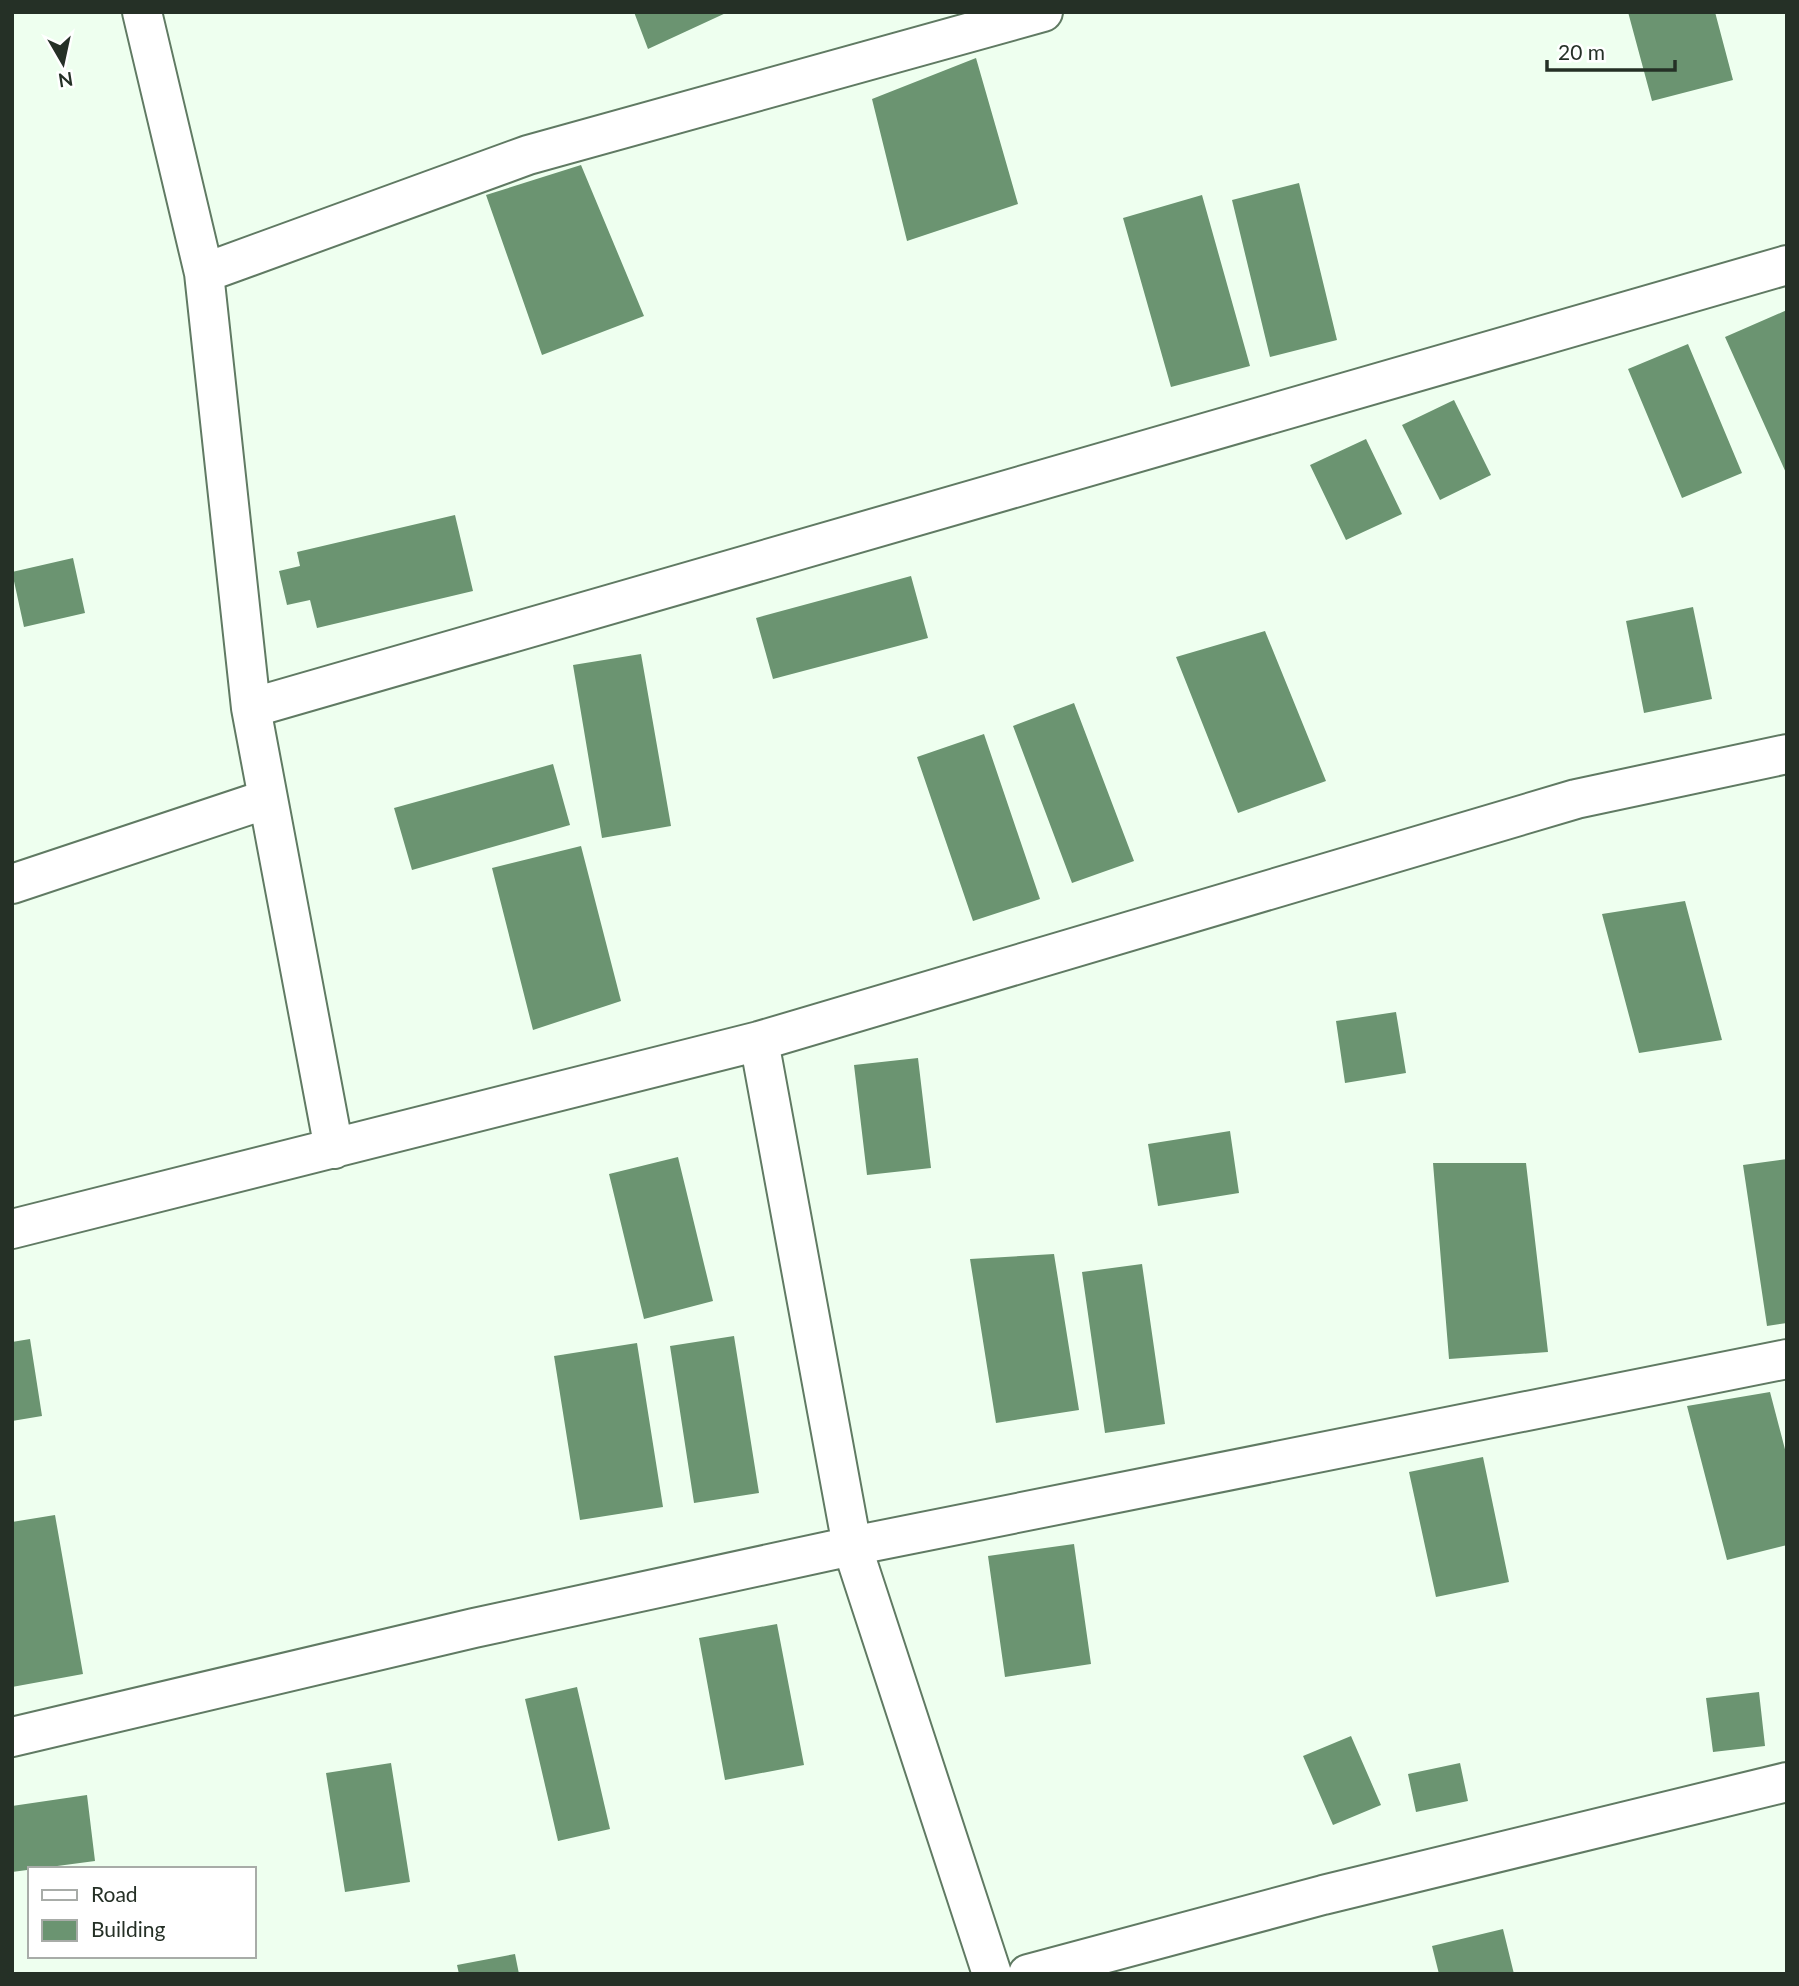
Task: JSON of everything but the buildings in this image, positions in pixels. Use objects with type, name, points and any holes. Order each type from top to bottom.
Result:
[{"type":"street","points":[[142,12],[204,273],[251,708],[334,1149]]},
{"type":"street","points":[[204,273],[528,155],[990,19],[1043,12]]},
{"type":"street","points":[[251,708],[1787,265]]},
{"type":"street","points":[[12,1229],[759,1041],[1576,799],[1787,754]]},
{"type":"street","points":[[12,884],[267,799]]},
{"type":"street","points":[[759,1041],[852,1546],[992,1974]]},
{"type":"street","points":[[12,1737],[474,1629],[852,1546],[1787,1359]]},
{"type":"street","points":[[1028,1974],[1323,1895],[1787,1782]]}]
